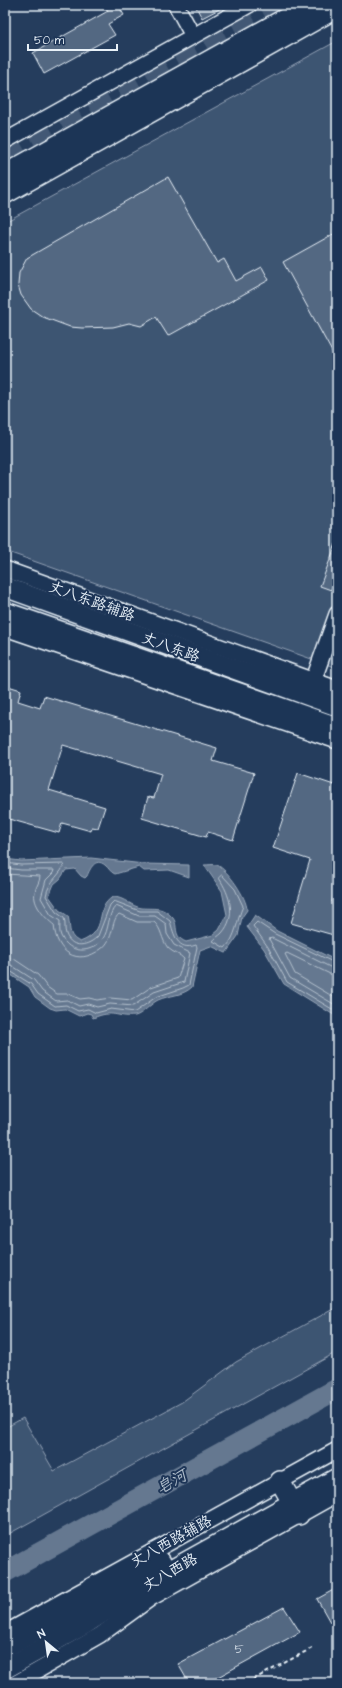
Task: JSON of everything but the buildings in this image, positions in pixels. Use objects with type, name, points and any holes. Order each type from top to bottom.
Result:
[{"type":"main road","points":[[5,174],[309,5]]},
{"type":"main road","points":[[5,194],[337,8]]},
{"type":"main road","name":"丈八东路","points":[[5,587],[310,689],[337,706]]},
{"type":"main road","name":"丈八东路","points":[[5,612],[337,727]]},
{"type":"main road","name":"丈八西路","points":[[5,1669],[84,1625],[153,1580],[289,1498],[337,1464]]},
{"type":"main road","name":"丈八西路","points":[[5,1648],[289,1498],[337,1478]]},
{"type":"street","points":[[176,5],[193,36]]},
{"type":"street","points":[[5,141],[248,5]]},
{"type":"street","name":"丈八东路辅路","points":[[5,569],[310,689],[337,689]]},
{"type":"street","points":[[303,716],[310,689],[337,614]]},
{"type":"street","points":[[5,628],[337,741]]},
{"type":"street","name":"丈八西路辅路","points":[[16,1683],[100,1635],[289,1498],[337,1450]]},
{"type":"street","name":"丈八西路辅路","points":[[5,1633],[289,1498],[337,1494]]},
{"type":"path","points":[[247,1683],[314,1647]]},
{"type":"shaded area","points":[[337,41],[337,668],[5,551],[5,222]]},
{"type":"shaded area","points":[[337,1307],[337,1352],[5,1536],[5,1428],[23,1418],[54,1471],[182,1402],[236,1362]]},
{"type":"water","points":[[91,858],[144,864],[189,865],[189,877],[169,870],[144,871],[139,867],[115,874],[105,865],[98,862],[93,865],[85,878],[75,869],[66,870],[60,879],[54,884],[49,896],[59,910],[68,916],[71,934],[76,940],[80,942],[95,932],[104,907],[113,897],[117,897],[138,907],[159,909],[169,914],[175,921],[177,934],[186,942],[213,935],[219,930],[227,915],[222,891],[204,865],[217,865],[226,872],[244,899],[247,910],[242,917],[238,936],[226,953],[211,946],[200,950],[192,987],[180,994],[158,1000],[138,1015],[129,1016],[106,1014],[93,1018],[91,1014],[87,1013],[79,1016],[65,1009],[56,1010],[50,1008],[35,997],[29,987],[5,971],[5,859],[21,861]]},
{"type":"water","points":[[255,915],[277,931],[337,961],[337,1017],[284,984],[264,949],[247,927]]},
{"type":"waterway","name":"皂河","points":[[5,1572],[337,1389]]},
{"type":"tunnel","points":[[5,160],[284,5]]}]
